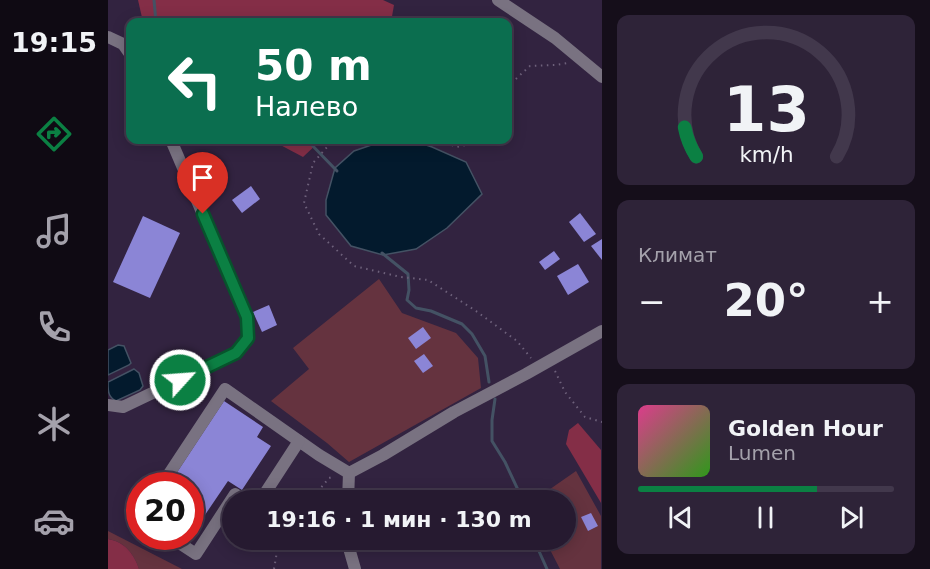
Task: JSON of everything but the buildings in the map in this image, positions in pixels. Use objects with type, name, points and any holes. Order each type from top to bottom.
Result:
[{"type":"street","points":[[498,0],[555,38],[602,76]]},
{"type":"street","points":[[108,37],[126,49]]},
{"type":"street","points":[[108,405],[123,406],[226,358],[236,353],[248,338],[247,317],[173,144]]},
{"type":"street","points":[[349,473],[454,412],[602,331]]},
{"type":"street","points":[[170,472],[225,389],[349,473]]},
{"type":"street","points":[[267,490],[299,441]]},
{"type":"street","points":[[348,490],[349,473]]},
{"type":"street","points":[[204,542],[222,514]]},
{"type":"street","points":[[349,550],[355,569]]},
{"type":"path","points":[[512,82],[530,66],[556,65],[581,60]]},
{"type":"path","points":[[331,144],[313,164],[304,203],[319,234],[354,266],[401,277],[428,280],[517,341],[538,367]]},
{"type":"path","points":[[450,144],[456,147],[472,144]]},
{"type":"path","points":[[550,360],[565,392],[585,417],[602,422]]},
{"type":"path","points":[[320,490],[330,478],[349,473]]},
{"type":"path","points":[[274,569],[277,550]]},
{"type":"shaded area","points":[[138,0],[383,0],[394,5],[392,18],[142,18]]},
{"type":"shaded area","points":[[279,144],[317,144],[303,157]]},
{"type":"shaded area","points":[[379,279],[402,313],[456,333],[478,358],[481,388],[349,462],[271,401],[309,369],[293,348]]},
{"type":"shaded area","points":[[578,423],[601,450],[601,503],[566,444],[569,430]]},
{"type":"shaded area","points":[[576,471],[601,516],[601,569],[560,569],[550,550],[576,550],[576,490],[549,490]]},
{"type":"shaded area","points":[[108,531],[126,540],[126,548],[119,543],[108,539]]},
{"type":"shaded area","points":[[108,539],[128,550],[139,569],[108,569]]},
{"type":"shaded area","points":[[128,550],[145,550],[182,569],[139,569]]},
{"type":"water","points":[[374,144],[423,144],[432,147],[466,162],[482,194],[447,228],[416,249],[383,255],[351,246],[326,215],[326,200],[335,168],[354,151]]},
{"type":"water","points":[[118,345],[124,346],[131,363],[108,375],[108,350]]},
{"type":"water","points":[[134,369],[139,373],[143,386],[140,390],[116,401],[111,398],[108,382]]},
{"type":"waterway","points":[[154,0],[156,18]]},
{"type":"waterway","points":[[311,144],[337,171]]},
{"type":"waterway","points":[[382,253],[408,274],[407,300],[416,308],[431,311],[462,324],[472,334],[485,356],[489,382]]},
{"type":"waterway","points":[[495,399],[492,441],[518,490]]},
{"type":"waterway","points":[[538,550],[547,569]]},
{"type":"route","points":[[180,380],[236,353],[248,338],[247,317],[203,214]]}]
